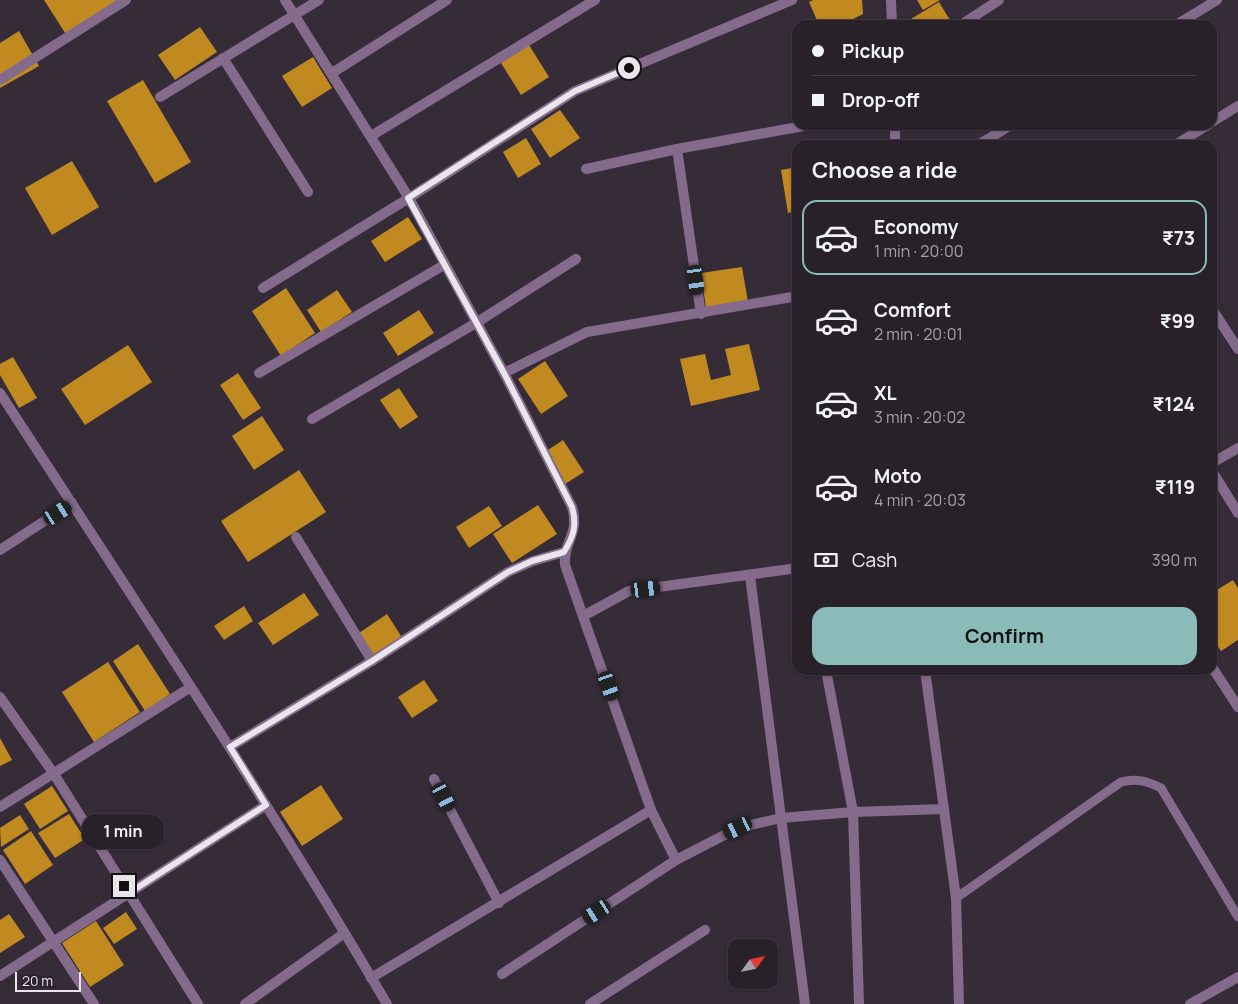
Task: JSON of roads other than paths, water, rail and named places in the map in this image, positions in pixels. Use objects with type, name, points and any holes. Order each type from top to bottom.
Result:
[{"type":"street","points":[[0,80],[126,0]]},
{"type":"street","points":[[285,0],[408,198],[504,373],[572,507],[576,521],[574,532],[564,552],[565,565],[585,615],[651,810],[676,860]]},
{"type":"street","points":[[160,97],[319,0]]},
{"type":"street","points":[[332,73],[446,0]]},
{"type":"street","points":[[371,136],[595,0]]},
{"type":"street","points":[[263,288],[575,91],[792,0]]},
{"type":"street","points":[[891,0],[892,20]]},
{"type":"street","points":[[969,20],[999,0]]},
{"type":"street","points":[[1184,20],[1217,0]]},
{"type":"street","points":[[223,58],[308,192]]},
{"type":"street","points":[[1217,119],[1238,106]]},
{"type":"street","points":[[586,169],[677,149],[792,128]]},
{"type":"street","points":[[986,140],[1003,130]]},
{"type":"street","points":[[1184,140],[1200,130]]},
{"type":"street","points":[[677,149],[701,314]]},
{"type":"street","points":[[312,419],[476,323],[576,258]]},
{"type":"street","points":[[259,373],[444,265]]},
{"type":"street","points":[[504,373],[587,332],[792,297]]},
{"type":"street","points":[[1217,317],[1238,349]]},
{"type":"street","points":[[0,393],[130,589],[230,747],[386,1004]]},
{"type":"street","points":[[1217,460],[1238,448]]},
{"type":"street","points":[[1217,480],[1238,512]]},
{"type":"street","points":[[0,550],[72,503]]},
{"type":"street","points":[[296,537],[372,661]]},
{"type":"street","points":[[230,747],[372,661],[508,572],[532,561],[564,552]]},
{"type":"street","points":[[585,615],[629,591],[792,569]]},
{"type":"street","points":[[750,576],[805,1004]]},
{"type":"street","points":[[1217,674],[1238,707]]},
{"type":"street","points":[[827,675],[853,812],[860,1004]]},
{"type":"street","points":[[926,675],[956,898],[959,1004]]},
{"type":"street","points":[[0,807],[191,687]]},
{"type":"street","points":[[0,697],[54,774],[198,1004]]},
{"type":"street","points":[[434,779],[499,902]]},
{"type":"street","points":[[0,976],[266,805]]},
{"type":"street","points":[[502,974],[676,860],[738,828],[781,818],[853,812],[944,809]]},
{"type":"street","points":[[371,978],[651,810]]},
{"type":"street","points":[[0,860],[94,1004]]},
{"type":"street","points":[[590,1004],[705,930]]},
{"type":"street","points":[[245,1004],[344,934]]},
{"type":"street","points":[[1190,1004],[1238,977]]},
{"type":"lane","points":[[956,898],[1122,782],[1133,779],[1147,781],[1161,788],[1238,917]]}]
